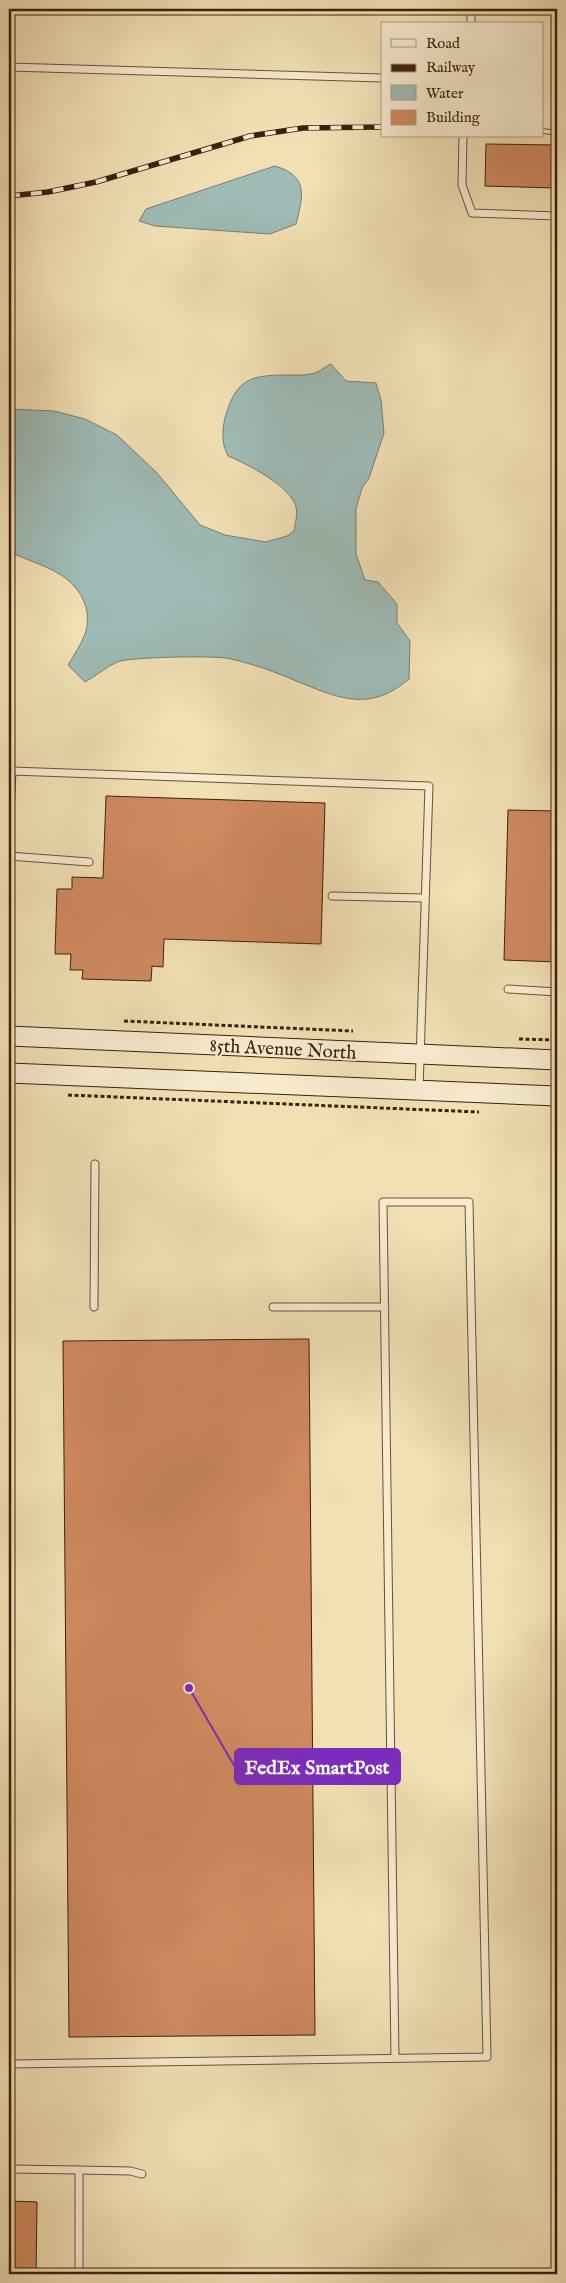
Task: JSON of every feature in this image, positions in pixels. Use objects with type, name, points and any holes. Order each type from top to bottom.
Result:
[{"type":"main road","name":"85th Avenue North","points":[[9,1036],[557,1060]]},
{"type":"main road","name":"85th Avenue North","points":[[9,1073],[557,1096]]},
{"type":"lane","points":[[471,9],[471,22]]},
{"type":"lane","points":[[9,67],[381,78]]},
{"type":"lane","points":[[463,138],[462,185],[472,213],[557,216]]},
{"type":"lane","points":[[9,831],[12,771],[429,786],[419,1091]]},
{"type":"lane","points":[[9,856],[89,862]]},
{"type":"lane","points":[[332,896],[424,898]]},
{"type":"lane","points":[[508,989],[557,992]]},
{"type":"lane","points":[[94,1164],[94,1307]]},
{"type":"lane","points":[[9,2064],[486,2057],[468,1202],[383,1202],[395,2058]]},
{"type":"lane","points":[[273,1307],[385,1307]]},
{"type":"lane","points":[[9,2169],[130,2171],[142,2174]]},
{"type":"lane","points":[[79,2170],[79,2274]]},
{"type":"path","points":[[66,1095],[482,1112]]},
{"type":"water","points":[[275,166],[294,175],[301,188],[296,224],[270,234],[155,226],[139,221],[146,209]]},
{"type":"water","points":[[331,364],[346,381],[376,383],[381,400],[384,433],[369,478],[362,488],[356,509],[356,554],[365,580],[378,582],[397,604],[397,623],[410,641],[409,679],[394,690],[381,696],[354,699],[326,693],[272,671],[239,661],[223,658],[193,657],[125,660],[109,666],[85,682],[68,665],[82,642],[87,628],[87,610],[81,595],[74,586],[57,573],[14,554],[9,549],[9,409],[54,411],[85,419],[117,435],[157,473],[200,525],[225,535],[266,542],[287,536],[294,531],[297,516],[296,507],[286,491],[277,484],[257,470],[228,456],[223,436],[230,402],[235,393],[247,381],[264,376],[310,374]]},
{"type":"building","points":[[486,144],[557,145],[557,188],[485,186]]},
{"type":"building","points":[[106,796],[325,803],[321,944],[164,939],[163,967],[152,966],[151,981],[82,979],[83,970],[70,970],[71,954],[55,954],[57,889],[72,889],[72,877],[103,878]]},
{"type":"building","points":[[508,810],[557,811],[557,962],[504,960]]},
{"type":"building","points":[[309,1339],[315,2035],[69,2037],[63,1341]]},
{"type":"building","points":[[9,2201],[37,2202],[36,2274],[9,2274]]},
{"type":"railway","points":[[9,196],[48,192],[96,182],[250,136],[303,128],[381,127]]},
{"type":"railway","points":[[544,131],[551,132]]},
{"type":"place","name":"FedEx SmartPost","points":[[189,1688]]}]
